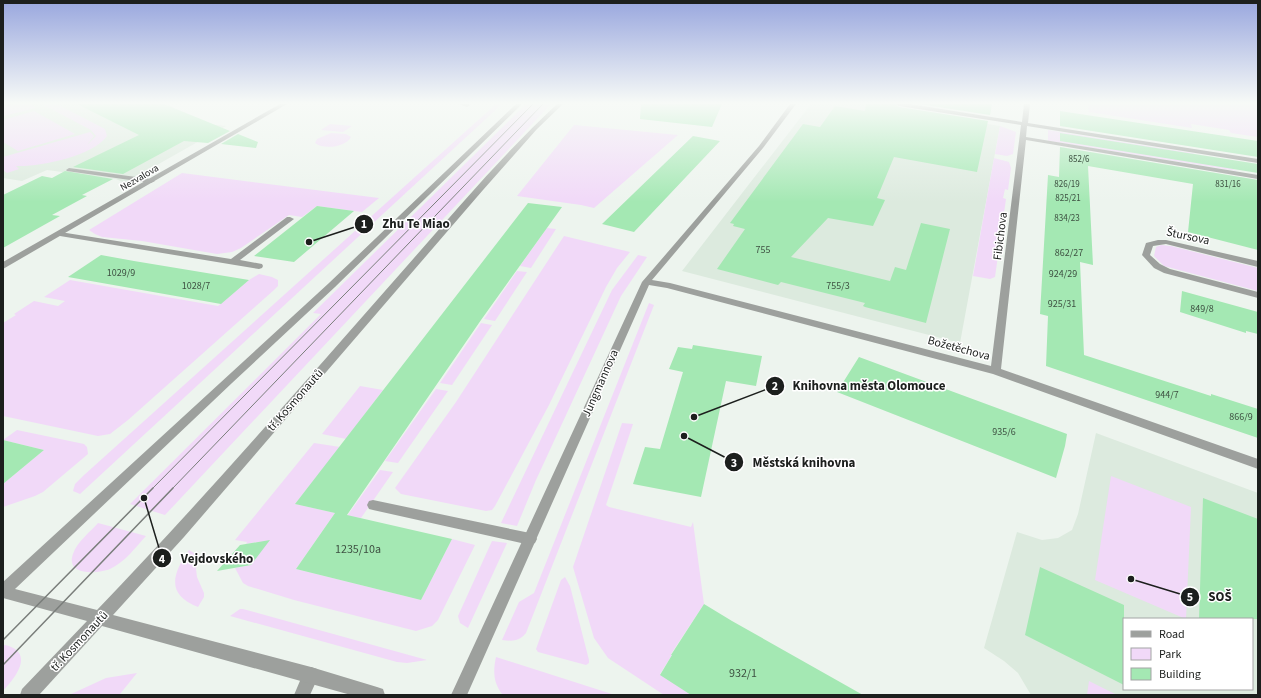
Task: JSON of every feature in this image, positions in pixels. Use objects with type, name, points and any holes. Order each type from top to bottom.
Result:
[{"type":"street","name":"Nezvalova","points":[[3,266],[228,137]]},
{"type":"street","points":[[3,592],[228,380],[332,285],[485,137]]},
{"type":"street","name":"tř. Kosmonautů","points":[[28,695],[179,533],[480,188],[527,137]]},
{"type":"street","name":"Jungmannova","points":[[459,695],[646,282],[768,137]]},
{"type":"street","points":[[1104,137],[1258,161]]},
{"type":"street","points":[[1024,138],[1258,177]]},
{"type":"street","name":"Fibichova","points":[[996,371],[1024,138]]},
{"type":"street","points":[[69,170],[151,181]]},
{"type":"street","points":[[232,262],[290,219]]},
{"type":"street","points":[[60,234],[259,266]]},
{"type":"street","name":"Štursova","points":[[1258,264],[1166,242],[1158,242],[1149,245],[1146,256],[1157,266],[1167,271],[1258,295]]},
{"type":"street","name":"Božetěchova","points":[[646,282],[667,286],[996,371],[1258,464]]},
{"type":"street","points":[[373,505],[530,539]]},
{"type":"street","points":[[3,592],[311,675],[377,695]]},
{"type":"street","points":[[302,695],[311,675]]},
{"type":"shaded area","points":[[3,137],[207,137],[125,183],[116,179],[47,170],[22,181],[3,178]]},
{"type":"shaded area","points":[[786,137],[998,137],[960,343],[682,271]]},
{"type":"shaded area","points":[[1096,433],[1258,493],[1258,695],[1031,695],[1018,673],[1004,661],[984,648],[1017,532],[1042,540],[1058,538],[1072,530],[1078,514]]},
{"type":"green space","points":[[3,137],[66,137],[18,151],[3,142]]},
{"type":"green space","points":[[74,137],[94,137],[87,145],[95,137],[106,137],[100,143],[78,155],[38,165],[16,166],[19,169],[7,173],[3,170],[3,157]]},
{"type":"green space","points":[[323,137],[351,137],[345,143],[329,147],[315,143],[317,139]]},
{"type":"green space","points":[[460,137],[467,137],[80,494],[73,491],[75,484]]},
{"type":"green space","points":[[493,137],[520,137],[165,515],[130,504],[321,314],[313,313]]},
{"type":"green space","points":[[565,137],[676,137],[594,208],[517,196]]},
{"type":"green space","points":[[998,137],[1015,137],[1013,154],[1007,156],[995,154]]},
{"type":"green space","points":[[1048,137],[1089,137],[1192,153],[1237,171],[1048,141]]},
{"type":"green space","points":[[994,158],[1009,162],[1011,168],[1008,190],[1005,189],[1003,198],[1006,199],[995,277],[990,279],[973,276]]},
{"type":"green space","points":[[182,173],[379,198],[362,212],[317,206],[302,217],[289,215],[241,248],[232,252],[217,254],[142,241],[102,237],[89,230]]},
{"type":"green space","points":[[547,228],[556,229],[531,268],[520,266]]},
{"type":"green space","points":[[564,236],[630,252],[617,268],[606,287],[549,405],[495,506],[492,510],[486,511],[401,494],[395,488],[456,402]]},
{"type":"green space","points":[[1161,245],[1171,246],[1258,268],[1258,291],[1164,266],[1154,256],[1156,247]]},
{"type":"green space","points":[[638,255],[647,257],[621,296],[536,480],[517,526],[501,523],[612,290]]},
{"type":"green space","points":[[517,271],[527,272],[495,321],[484,319]]},
{"type":"green space","points":[[259,274],[278,280],[278,286],[128,420],[110,434],[98,436],[3,416],[3,323],[34,301],[58,306],[65,301],[44,297],[70,280],[218,306],[249,280]]},
{"type":"green space","points":[[649,303],[654,305],[526,633],[521,638],[512,641],[502,640],[519,602],[534,593]]},
{"type":"green space","points":[[481,323],[492,325],[452,385],[440,383]]},
{"type":"green space","points":[[360,386],[383,390],[346,439],[322,434]]},
{"type":"green space","points":[[436,389],[448,391],[398,463],[385,461]]},
{"type":"green space","points":[[622,423],[633,424],[606,505],[691,527],[693,522],[704,604],[671,654],[672,655],[660,674],[690,694],[694,695],[664,695],[608,658],[594,638],[573,567]]},
{"type":"green space","points":[[17,430],[84,444],[87,447],[88,454],[43,492],[3,507],[3,484],[44,450],[3,440]]},
{"type":"green space","points":[[314,443],[340,447],[295,504],[335,513],[296,569],[421,600],[452,539],[475,545],[438,620],[432,626],[416,631],[294,600],[248,586],[243,583],[235,568],[251,565],[261,551],[256,542],[246,544],[247,542],[235,540]]},
{"type":"green space","points":[[380,470],[393,472],[361,518],[347,516]]},
{"type":"green space","points":[[1111,476],[1191,507],[1186,618],[1095,580]]},
{"type":"green space","points":[[98,523],[146,536],[125,559],[110,569],[98,572],[84,572],[78,570],[72,561],[73,554],[81,541]]},
{"type":"green space","points":[[492,541],[507,543],[468,628],[460,623],[458,616]]},
{"type":"green space","points":[[189,550],[199,556],[196,569],[197,577],[204,593],[204,597],[198,607],[187,602],[180,596],[176,589],[176,575]]},
{"type":"green space","points":[[565,577],[570,586],[589,660],[589,663],[586,665],[538,652],[536,649],[561,580]]},
{"type":"green space","points":[[240,609],[427,660],[407,663],[397,662],[230,616]]},
{"type":"green space","points":[[3,645],[15,649],[21,659],[15,677],[3,691]]},
{"type":"green space","points":[[496,657],[615,695],[503,695],[497,686],[495,677],[494,667]]},
{"type":"green space","points":[[137,673],[120,694],[69,695],[106,678]]},
{"type":"green space","points":[[1089,681],[1117,695],[1087,695]]},
{"type":"building","points":[[136,137],[220,137],[208,143],[184,141],[123,174],[73,167]]},
{"type":"building","points":[[234,137],[244,137],[258,142],[256,148],[221,144]]},
{"type":"building","points":[[692,137],[720,141],[634,232],[602,224]]},
{"type":"building","points":[[794,137],[985,137],[977,172],[894,157],[877,198],[885,200],[873,226],[828,218],[791,257],[890,281],[895,267],[906,270],[921,223],[950,229],[926,323],[865,307],[863,306],[865,303],[781,282],[778,285],[717,269],[745,229],[733,226],[734,224],[730,223]]},
{"type":"building","points":[[1060,137],[1083,137],[1258,164],[1258,173],[1060,141]]},
{"type":"building","points":[[1128,137],[1229,137],[1258,141],[1258,157]]},
{"type":"building","points":[[1060,147],[1258,180],[1258,250],[1188,232],[1193,184],[1088,166],[1093,265],[1080,262],[1084,355],[1211,396],[1211,394],[1258,409],[1258,438],[1046,366],[1048,316],[1040,314],[1048,175],[1059,177]]},
{"type":"building","points":[[65,171],[113,179],[82,195],[87,196],[52,215],[60,216],[3,248],[3,195],[42,176],[52,178]]},
{"type":"building","points":[[528,203],[562,207],[481,320],[347,515],[452,539],[421,600],[296,569],[335,513],[295,504]]},
{"type":"building","points":[[317,206],[354,211],[294,262],[254,256]]},
{"type":"building","points":[[101,255],[249,280],[221,304],[68,277]]},
{"type":"building","points":[[1182,291],[1258,312],[1258,334],[1246,331],[1246,333],[1180,312]]},
{"type":"building","points":[[693,345],[762,356],[756,386],[726,381],[701,497],[633,484],[645,447],[660,449],[683,372],[669,369],[678,347],[692,349]]},
{"type":"building","points":[[859,357],[1067,434],[1056,478],[837,392]]},
{"type":"building","points":[[3,440],[44,450],[3,484]]},
{"type":"building","points":[[1203,498],[1258,519],[1258,619],[1199,618]]},
{"type":"building","points":[[270,540],[251,565],[217,571],[240,545]]},
{"type":"building","points":[[1040,567],[1124,605],[1123,684],[1025,635]]},
{"type":"building","points":[[704,604],[863,695],[691,695],[660,675]]},
{"type":"tram line","points":[[152,489],[501,137]]},
{"type":"tram line","points":[[172,489],[512,137]]},
{"type":"tram line","points":[[3,640],[153,488]]},
{"type":"tram line","points":[[3,665],[173,488]]},
{"type":"place","name":"Zhu Te Miao","points":[[309,242]]},
{"type":"place","name":"Knihovna města Olomouce","points":[[694,417]]},
{"type":"place","name":"Městská knihovna","points":[[684,436]]},
{"type":"place","name":"Vejdovského","points":[[144,498]]},
{"type":"place","name":"SOŠ","points":[[1131,579]]}]
